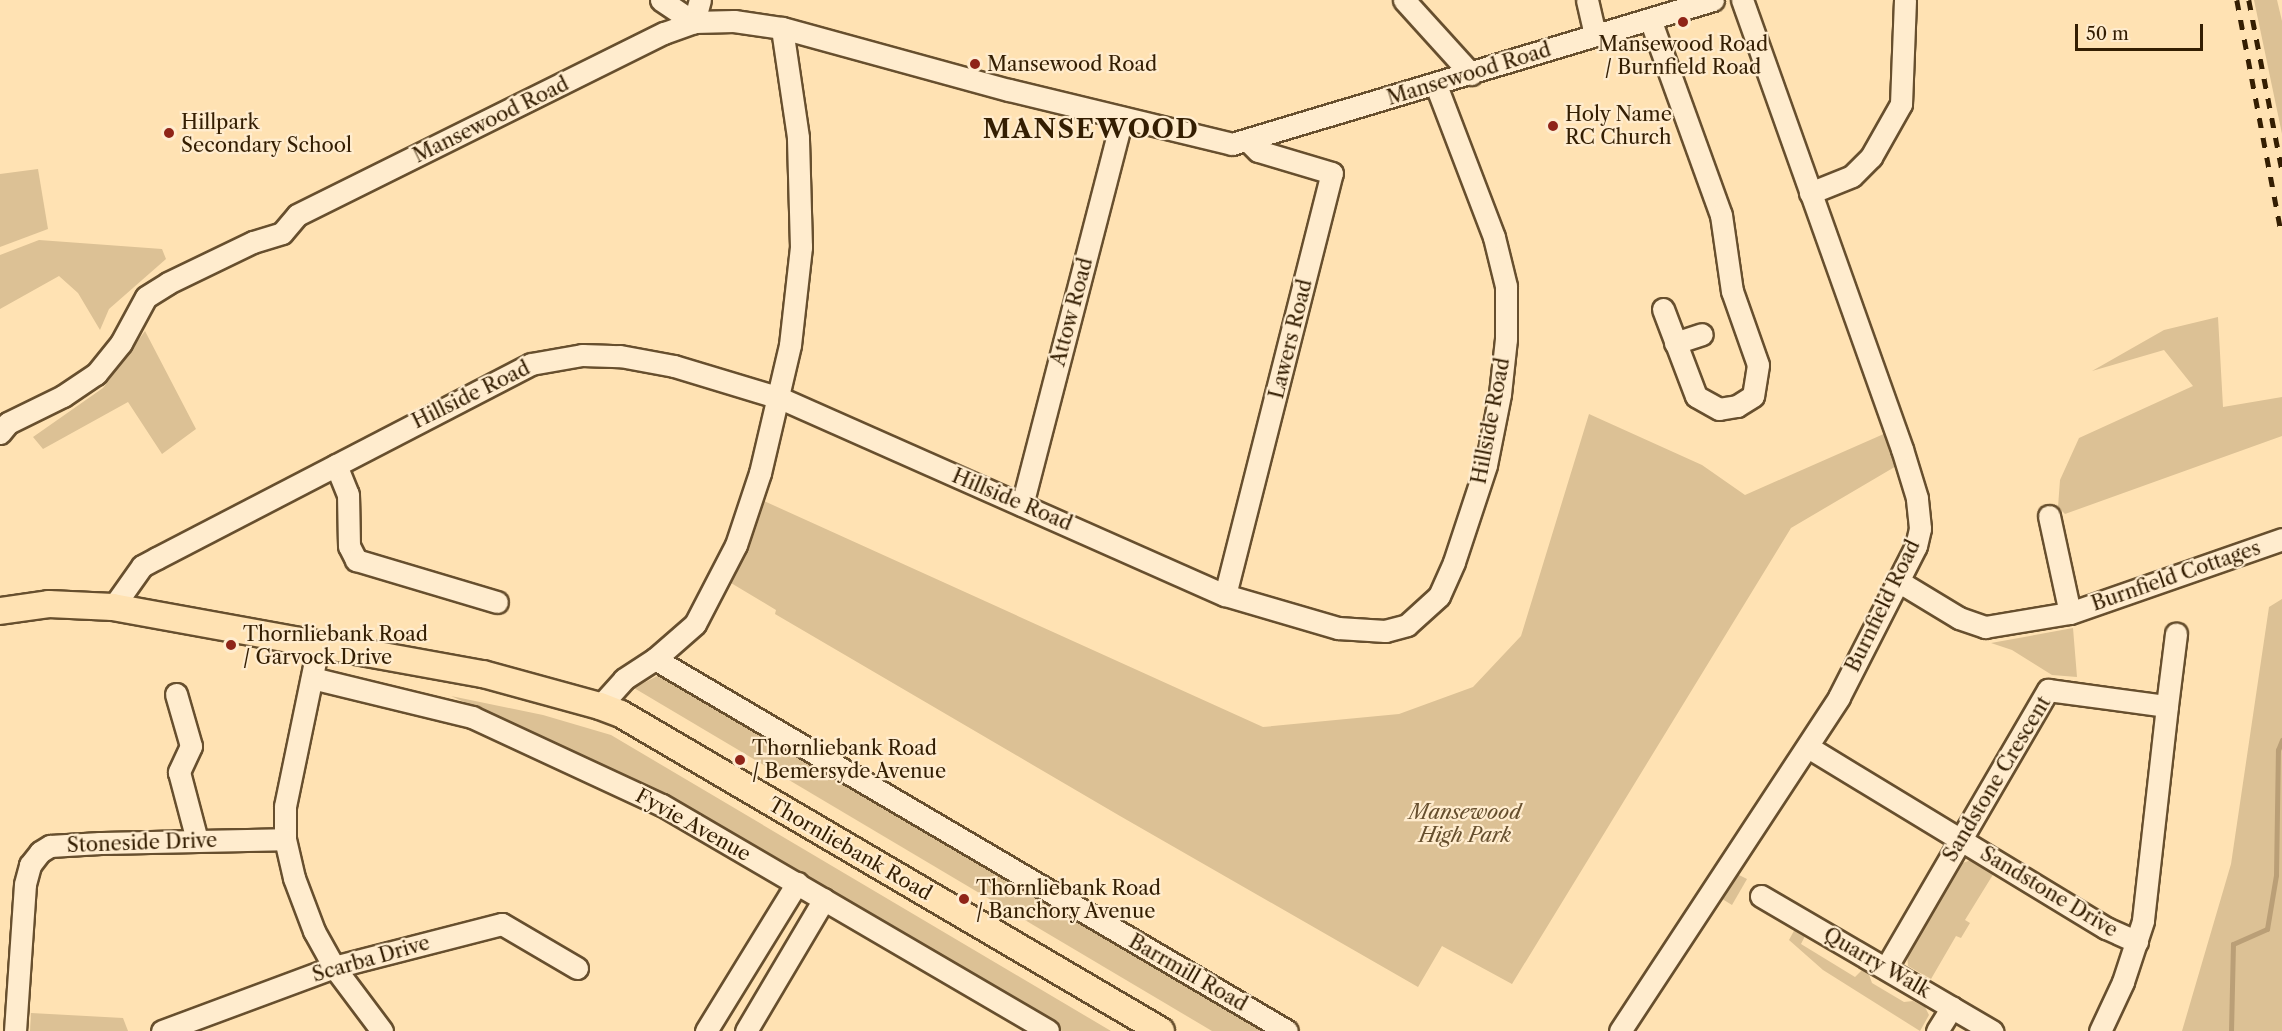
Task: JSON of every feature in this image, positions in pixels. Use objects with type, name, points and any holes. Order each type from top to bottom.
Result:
[{"type":"main road","name":"Thornliebank Road","points":[[0,611],[49,604],[113,607],[319,642],[493,676],[600,706],[621,714],[1161,1031]]},
{"type":"street","points":[[661,0],[694,22],[700,0]]},
{"type":"street","points":[[1404,0],[1471,74]]},
{"type":"street","points":[[1587,0],[1595,35]]},
{"type":"street","name":"Mansewood Road","points":[[0,433],[8,423],[63,396],[96,374],[121,343],[146,297],[168,283],[252,242],[282,233],[297,215],[664,33],[694,22],[734,21],[782,28],[1212,141],[1248,141],[1713,0]]},
{"type":"street","name":"Burnfield Road","points":[[1620,1031],[1719,874],[1808,747],[1839,697],[1916,546],[1920,528],[1917,498],[1742,0]]},
{"type":"street","points":[[1810,193],[1852,176],[1871,157],[1901,104],[1905,0]]},
{"type":"street","points":[[1650,20],[1721,214],[1732,291],[1758,365],[1753,396],[1737,406],[1719,410],[1704,403],[1691,387],[1663,309]]},
{"type":"street","points":[[600,706],[624,679],[655,659],[695,624],[717,586],[760,473],[780,398],[797,298],[802,205],[798,137],[782,28]]},
{"type":"street","name":"Hillside Road","points":[[113,607],[142,566],[471,392],[531,364],[550,359],[620,356],[674,366],[780,398],[1226,595],[1338,628],[1386,631],[1407,625],[1423,613],[1439,596],[1454,562],[1486,465],[1500,394],[1506,286],[1494,237],[1436,85]]},
{"type":"street","name":"Attow Road","points":[[1022,506],[1122,118]]},
{"type":"street","name":"Lawers Road","points":[[1226,595],[1332,172],[1258,151],[1248,141]]},
{"type":"street","points":[[1675,344],[1702,334]]},
{"type":"street","points":[[336,465],[348,494],[349,546],[356,560],[497,601]]},
{"type":"street","name":"Burnfield Cottages","points":[[2049,516],[2070,613]]},
{"type":"street","name":"Burnfield Cottages","points":[[1898,581],[1959,618],[1985,627],[2070,613],[2282,539]]},
{"type":"street","points":[[2100,1031],[2123,982],[2143,921],[2176,634]]},
{"type":"street","points":[[319,642],[285,806],[285,839],[294,879],[314,931],[334,967],[382,1031]]},
{"type":"street","name":"Barrmill Road","points":[[655,659],[1287,1031]]},
{"type":"street","name":"Fyvie Avenue","points":[[312,678],[472,717],[662,805],[1048,1031]]},
{"type":"street","name":"Sandstone Crescent","points":[[1886,968],[1959,839],[2048,690],[2167,706]]},
{"type":"street","points":[[176,694],[191,746],[179,772],[197,840]]},
{"type":"street","name":"Sandstone Drive","points":[[1808,747],[2106,928],[2137,942]]},
{"type":"street","name":"Stoneside Drive","points":[[15,1031],[25,884],[30,865],[39,852],[50,846],[285,839]]},
{"type":"street","points":[[706,1031],[797,884]]},
{"type":"street","name":"Quarry Walk","points":[[1761,896],[1992,1031]]},
{"type":"street","points":[[746,1031],[824,899]]},
{"type":"street","name":"Scarba Drive","points":[[162,1031],[334,967],[502,924],[577,968]]},
{"type":"street","points":[[1937,1031],[1952,1007]]},
{"type":"green space","points":[[2254,0],[2277,0],[2282,21],[2282,134]]},
{"type":"green space","points":[[38,169],[48,229],[0,247],[0,174]]},
{"type":"green space","points":[[39,240],[162,249],[166,259],[109,309],[100,330],[78,293],[59,276],[0,309],[0,255]]},
{"type":"green space","points":[[2218,317],[2223,407],[2282,397],[2282,436],[2065,514],[2058,507],[2060,480],[2079,438],[2193,386],[2164,350],[2092,371],[2164,330]]},
{"type":"green space","points":[[145,331],[196,429],[162,454],[128,402],[43,449],[33,437],[103,388]]},
{"type":"green space","name":"Mansewood High Park","points":[[1589,414],[1702,465],[1745,495],[1886,433],[1898,465],[1791,528],[1512,984],[1442,946],[1418,987],[775,614],[776,610],[731,583],[764,501],[1263,727],[1399,714],[1473,687],[1521,636]]},
{"type":"green space","points":[[2282,599],[2282,1031],[2182,1031],[2231,864],[2269,607]]},
{"type":"green space","points":[[2073,628],[2077,677],[2052,675],[2012,650],[1991,643]]},
{"type":"green space","points":[[661,674],[969,851],[1263,1031],[1212,1031],[634,688]]},
{"type":"green space","points":[[451,696],[543,715],[611,735],[1111,1031],[1062,1031],[623,775]]},
{"type":"green space","points":[[1971,860],[1994,873],[1965,920],[1970,923],[1961,938],[1956,936],[1931,979],[1908,966],[1907,954],[1960,864]]},
{"type":"green space","points":[[1735,873],[1747,879],[1732,905],[1719,897]]},
{"type":"green space","points":[[1796,927],[1806,934],[1801,944],[1855,977],[1866,966],[1872,983],[1904,1002],[1913,1001],[1925,1007],[1929,1015],[1920,1031],[1823,970],[1789,940]]},
{"type":"green space","points":[[31,1013],[123,1018],[128,1031],[30,1031]]},
{"type":"waterway","points":[[2231,1031],[2233,944],[2267,929],[2276,875],[2278,750],[2282,740]]},
{"type":"railway","points":[[2237,0],[2282,235]]},
{"type":"railway","points":[[2249,0],[2282,170]]},
{"type":"place","name":"Mansewood Road / Burnfield Road","points":[[1683,22]]},
{"type":"place","name":"Mansewood Road","points":[[975,64]]},
{"type":"place","name":"Holy Name RC Church","points":[[1553,126]]},
{"type":"place","name":"Hillpark Secondary School","points":[[169,133]]},
{"type":"place","name":"Thornliebank Road / Garvock Drive","points":[[231,645]]},
{"type":"place","name":"Thornliebank Road / Bemersyde Avenue","points":[[740,760]]},
{"type":"place","name":"Thornliebank Road / Banchory Avenue","points":[[964,899]]},
{"type":"district","name":"MANSEWOOD","points":[[1091,130]]}]
